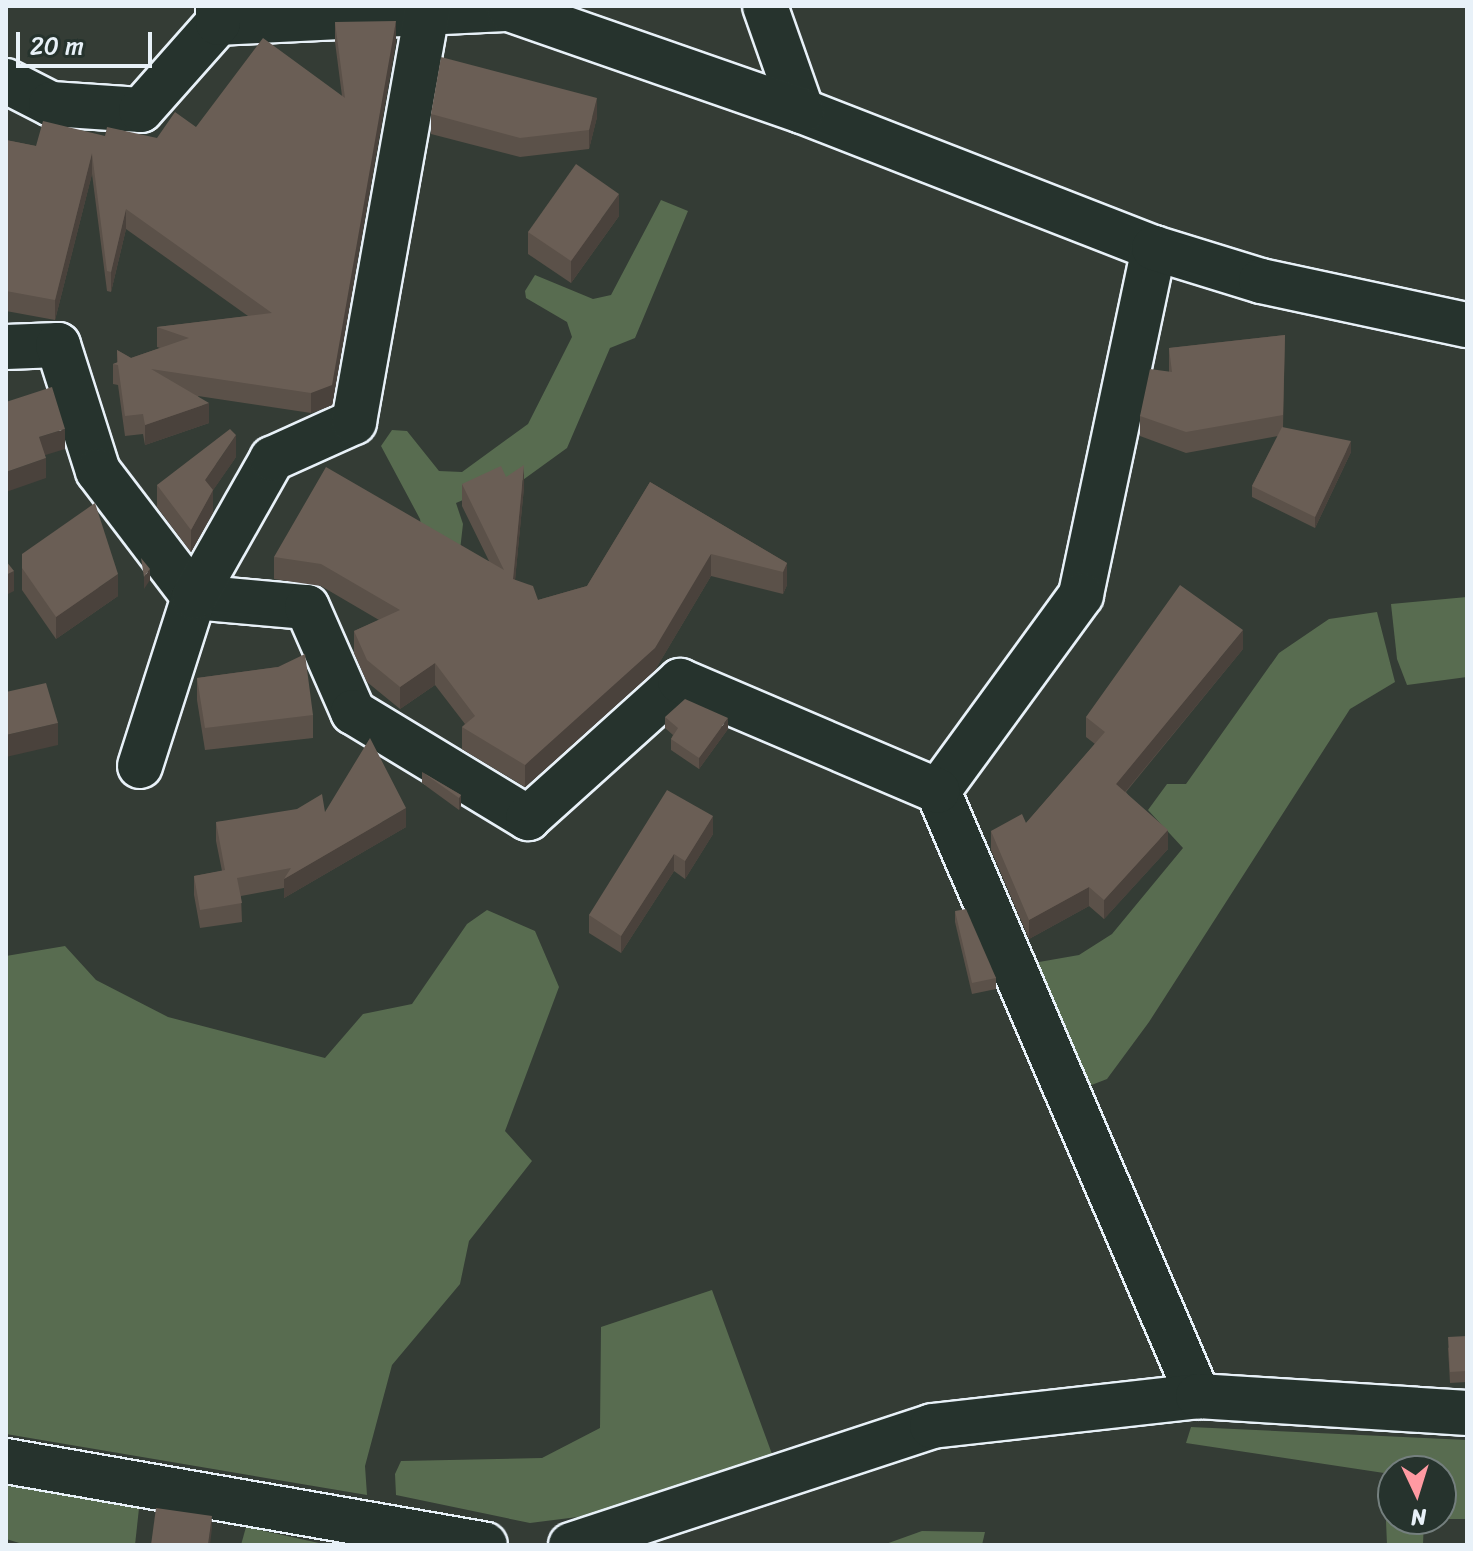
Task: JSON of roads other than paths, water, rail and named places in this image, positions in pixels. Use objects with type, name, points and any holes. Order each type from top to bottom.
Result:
[{"type":"street","points":[[765,6],[802,111]]},
{"type":"street","points":[[140,766],[194,597],[272,459],[354,422],[429,9]]},
{"type":"street","points":[[6,81],[51,104],[141,110],[218,14],[509,9],[802,111],[1154,248],[1261,281],[1467,325]]},
{"type":"street","points":[[938,791],[1081,595],[1154,248]]},
{"type":"street","points":[[6,347],[58,345],[98,471],[194,597],[307,607],[353,712],[528,818],[680,681],[938,791],[1198,1396]]},
{"type":"street","points":[[571,1545],[932,1426],[1198,1396],[1467,1413]]},
{"type":"street","points":[[6,1461],[485,1545]]}]
